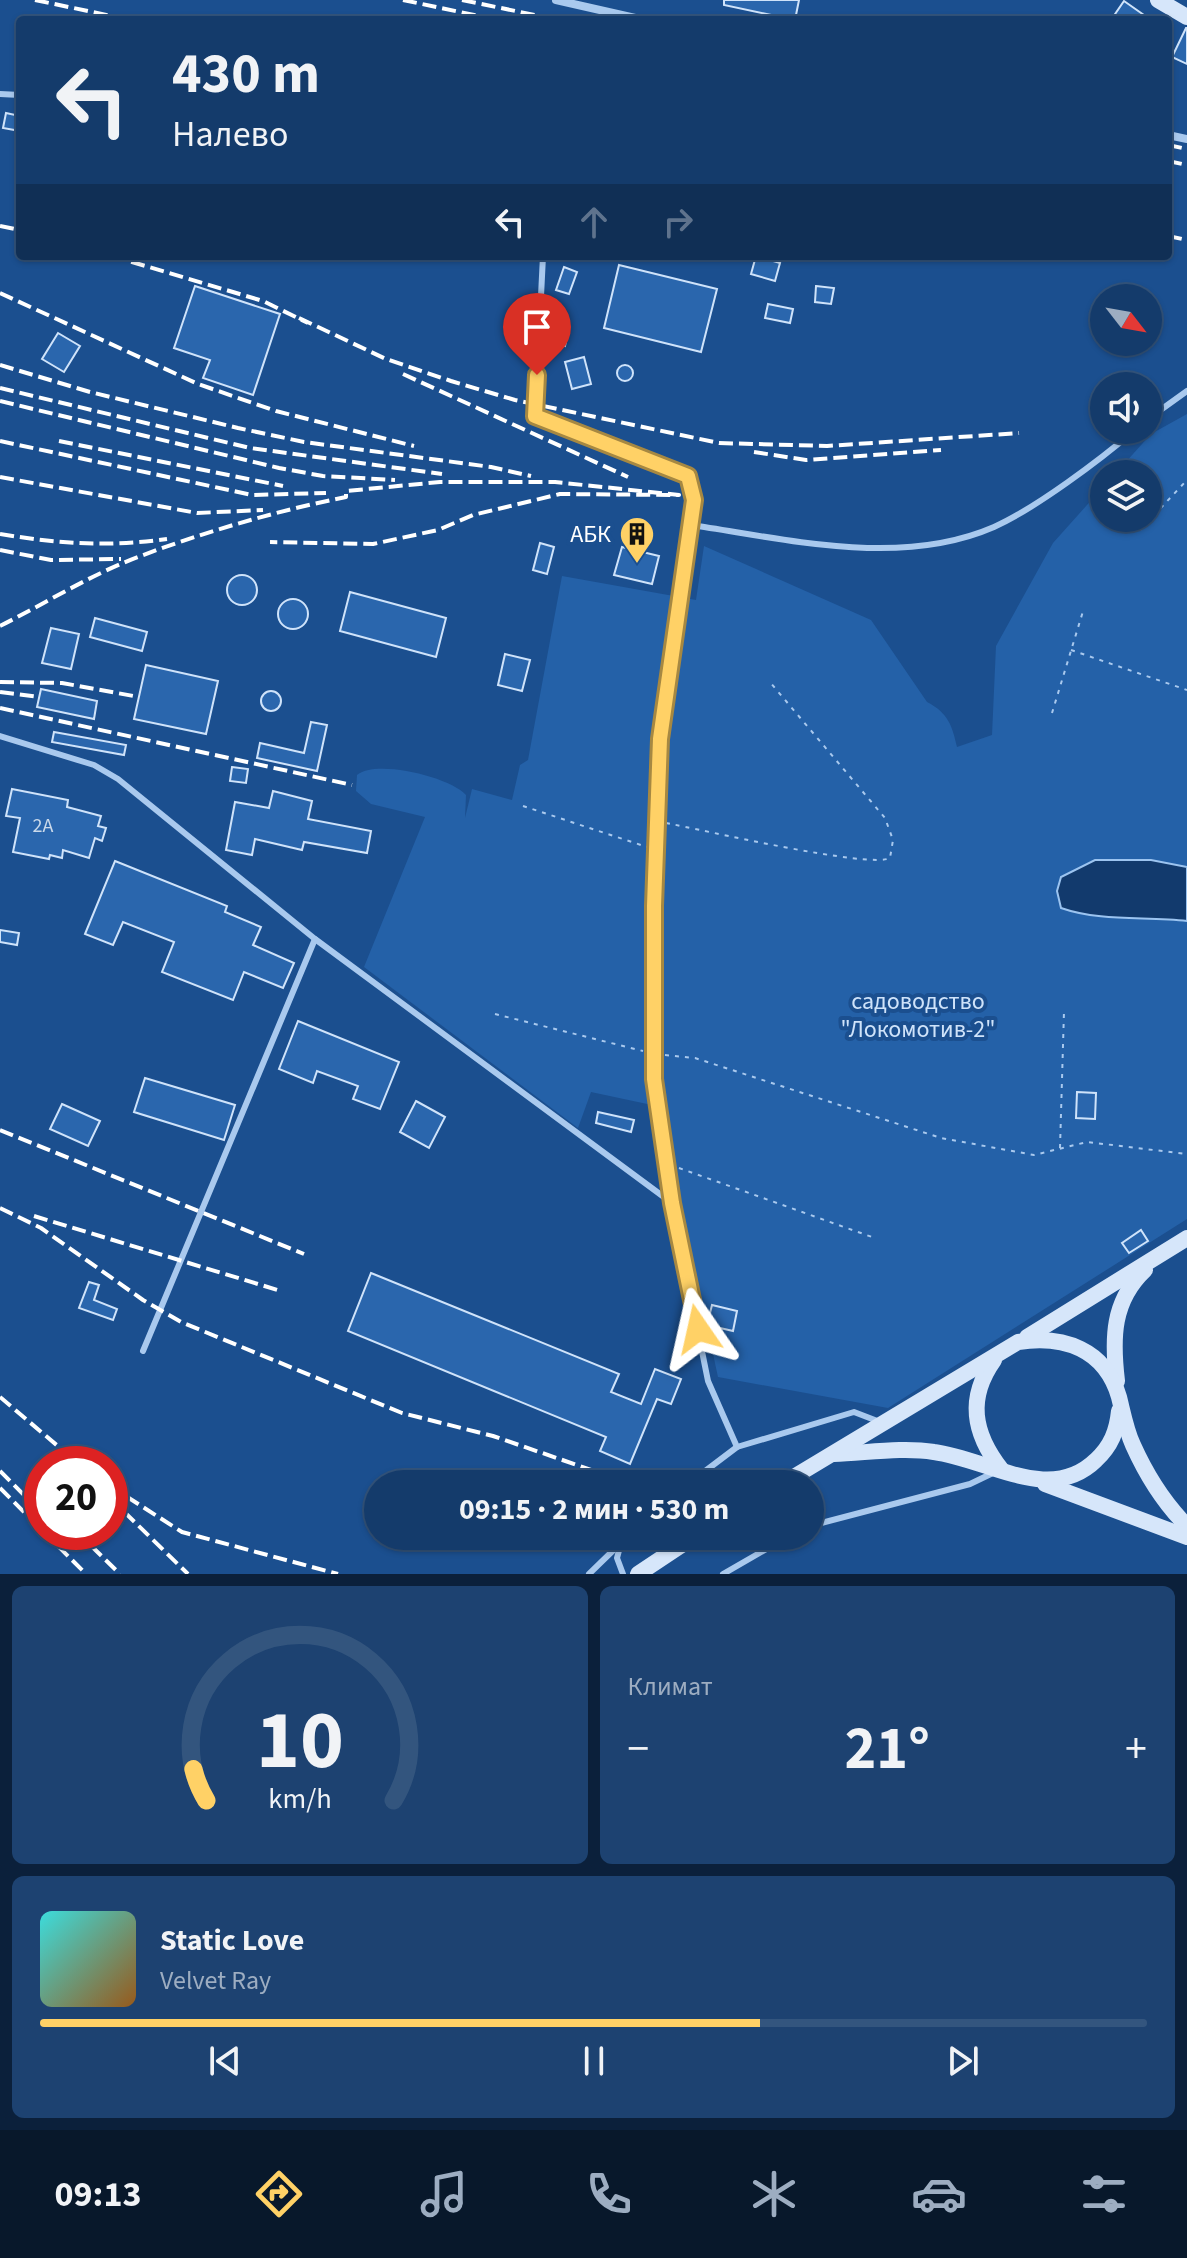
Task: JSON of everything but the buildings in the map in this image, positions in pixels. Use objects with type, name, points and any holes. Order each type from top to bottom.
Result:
[{"type":"street","points":[[556,0],[626,16]]},
{"type":"street","points":[[1158,0],[1187,17]]},
{"type":"street","points":[[806,1470],[1187,1238]]},
{"type":"street","points":[[1030,1479],[1063,1481],[1086,1470],[1107,1450],[1117,1429],[1120,1401],[1114,1336],[1120,1304],[1140,1275],[1159,1256]]},
{"type":"street","points":[[1018,1342],[1046,1337],[1072,1342],[1095,1356],[1106,1369],[1120,1401],[1131,1442],[1149,1477],[1187,1526]]},
{"type":"street","points":[[997,1355],[982,1377],[974,1403],[978,1431],[1002,1469]]},
{"type":"street","points":[[833,1454],[930,1451],[972,1458],[1187,1537]]},
{"type":"street","points":[[638,1574],[672,1550]]},
{"type":"lane","points":[[543,260],[535,416],[688,476],[694,500],[660,739],[654,1054],[672,1203],[708,1381],[737,1447]]},
{"type":"lane","points":[[1162,409],[1187,391]]},
{"type":"lane","points":[[691,525],[801,543],[872,548],[933,543],[993,527],[1119,444]]},
{"type":"lane","points":[[0,736],[94,765],[118,779],[315,939],[672,1203]]},
{"type":"lane","points":[[143,1351],[315,939]]},
{"type":"lane","points":[[707,1470],[737,1447],[854,1412],[883,1424]]},
{"type":"lane","points":[[824,1522],[970,1484],[1002,1469]]},
{"type":"lane","points":[[589,1574],[614,1550]]},
{"type":"lane","points":[[619,1550],[617,1558],[623,1574]]},
{"type":"lane","points":[[723,1574],[765,1550]]},
{"type":"path","points":[[1162,507],[1187,480]]},
{"type":"path","points":[[1052,713],[1084,608]]},
{"type":"path","points":[[1071,650],[1187,690]]},
{"type":"path","points":[[657,821],[876,862],[890,858],[893,840],[885,818],[769,681]]},
{"type":"path","points":[[523,806],[656,850]]},
{"type":"path","points":[[1060,1149],[1064,1011]]},
{"type":"path","points":[[495,1014],[654,1054],[695,1058],[941,1138],[1034,1155],[1087,1142],[1187,1154]]},
{"type":"path","points":[[667,1164],[872,1237]]},
{"type":"green space","name":"садоводство \"Локомотив-2\"","points":[[1187,414],[1187,1219],[888,1408],[718,1377],[674,1173],[666,1108],[591,1092],[578,1128],[364,967],[425,817],[371,804],[356,791],[357,775],[380,769],[396,770],[445,782],[466,795],[465,818],[472,789],[512,800],[520,765],[528,760],[562,576],[696,600],[704,546],[871,620],[927,702],[948,720],[957,747],[992,735],[996,646],[1053,543],[1090,502],[1090,532],[1162,532],[1162,460],[1128,460],[1142,444],[1162,444],[1162,428]]},
{"type":"shaded area","points":[[1095,860],[1151,860],[1187,867],[1187,921],[1108,917],[1061,908],[1057,891],[1061,877]]},
{"type":"railway","points":[[35,0],[112,16]]},
{"type":"railway","points":[[403,0],[479,16]]},
{"type":"railway","points":[[462,0],[540,16]]},
{"type":"railway","points":[[1172,146],[1187,149]]},
{"type":"railway","points":[[1172,162],[1187,165]]},
{"type":"railway","points":[[0,226],[16,229]]},
{"type":"railway","points":[[1172,237],[1187,240]]},
{"type":"railway","points":[[125,260],[263,301],[308,323]]},
{"type":"railway","points":[[0,293],[198,384],[276,411],[414,446]]},
{"type":"railway","points":[[299,318],[386,359],[451,381],[515,400],[719,443],[827,446],[1019,433]]},
{"type":"railway","points":[[0,365],[90,392],[304,442],[491,467],[531,476]]},
{"type":"railway","points":[[403,374],[628,477]]},
{"type":"railway","points":[[0,388],[250,448],[442,474]]},
{"type":"railway","points":[[0,401],[279,468],[323,476],[395,480]]},
{"type":"railway","points":[[0,441],[252,495],[326,493]]},
{"type":"railway","points":[[59,441],[283,486]]},
{"type":"railway","points":[[754,452],[806,460],[941,450]]},
{"type":"railway","points":[[0,477],[197,513],[263,510]]},
{"type":"railway","points":[[0,626],[120,564],[240,523],[346,497],[346,491],[440,482],[555,482],[679,495],[560,494],[473,515],[438,530],[373,544],[270,542]]},
{"type":"railway","points":[[0,534],[84,543],[167,539]]},
{"type":"railway","points":[[0,550],[51,560],[121,559]]},
{"type":"railway","points":[[0,682],[62,683],[139,697]]},
{"type":"railway","points":[[0,692],[39,697]]},
{"type":"railway","points":[[0,708],[352,785]]},
{"type":"railway","points":[[0,1130],[304,1254]]},
{"type":"railway","points":[[0,1208],[41,1228],[143,1300],[181,1322],[402,1413],[493,1436],[591,1470]]},
{"type":"railway","points":[[34,1216],[281,1291]]},
{"type":"railway","points":[[0,1397],[58,1446]]},
{"type":"railway","points":[[0,1471],[24,1495]]},
{"type":"railway","points":[[0,1488],[24,1512]]},
{"type":"railway","points":[[128,1498],[182,1532],[338,1574]]},
{"type":"railway","points":[[128,1516],[188,1574]]},
{"type":"railway","points":[[62,1550],[86,1574]]},
{"type":"railway","points":[[95,1550],[120,1574]]},
{"type":"place","name":"АБК","points":[[637,565]]},
{"type":"route","points":[[537,375],[535,416],[688,476],[694,500],[660,739],[654,906],[654,1079],[672,1203],[698,1329]]}]
